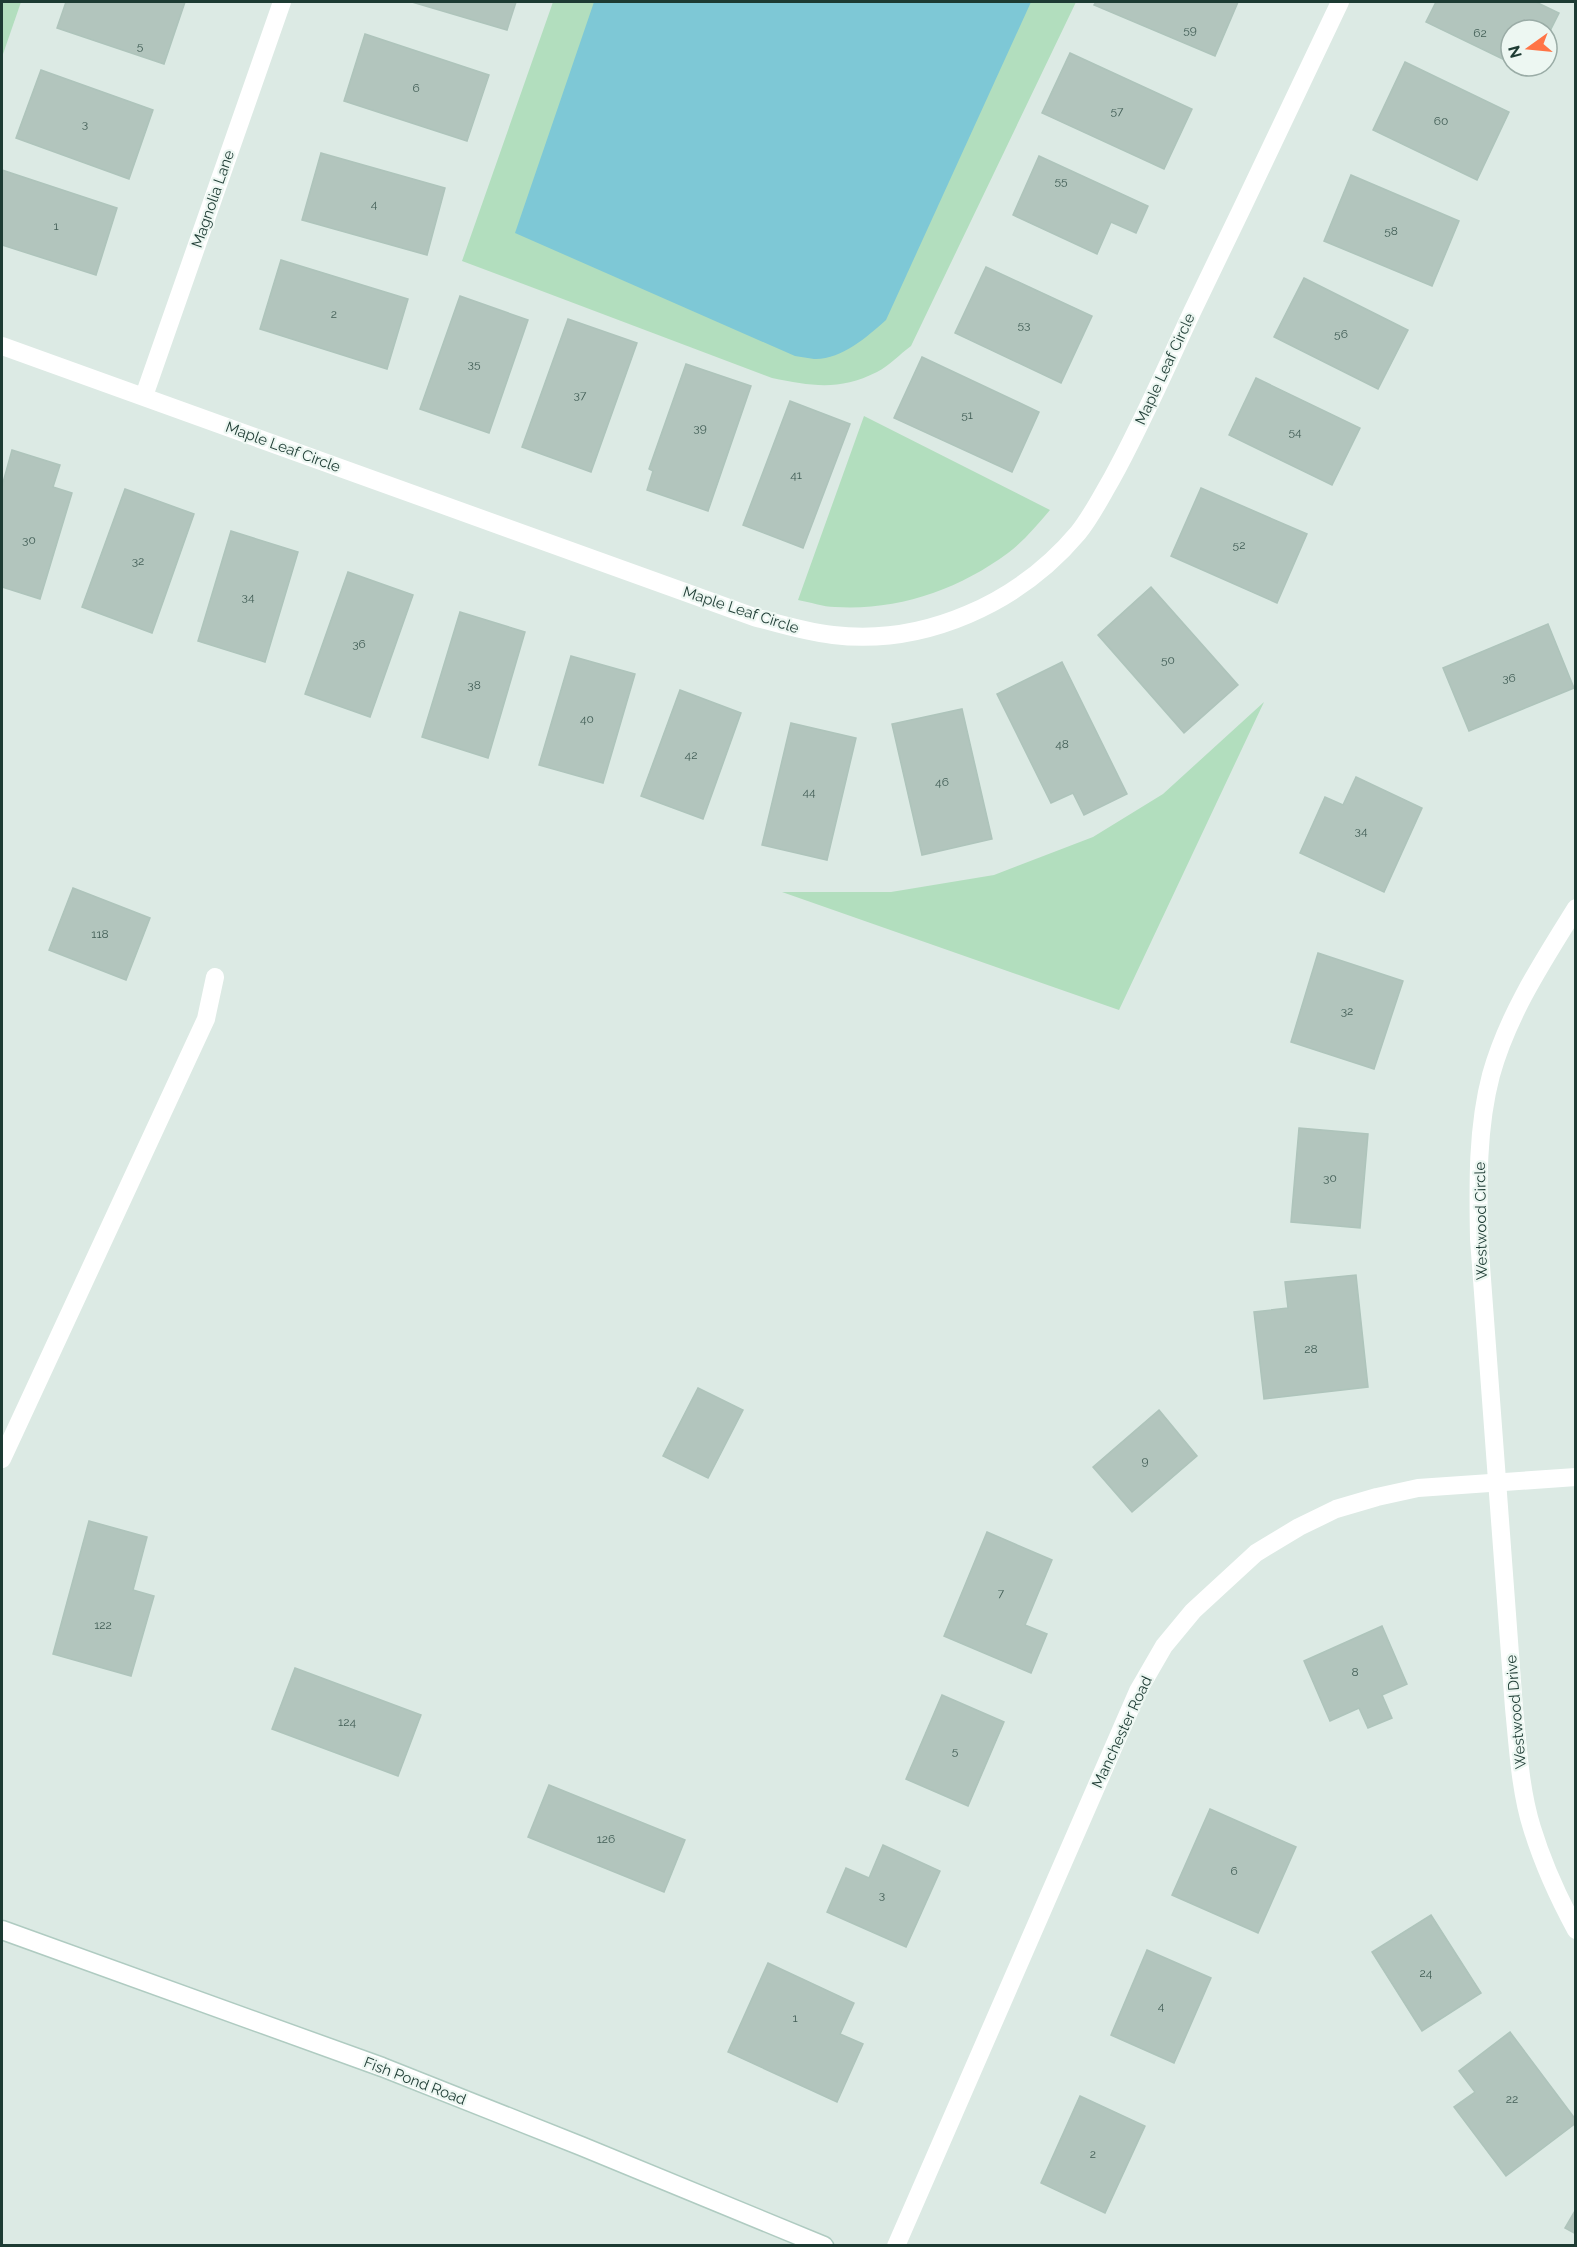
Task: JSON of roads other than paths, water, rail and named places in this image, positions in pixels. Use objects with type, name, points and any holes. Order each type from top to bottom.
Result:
[{"type":"street","name":"Magnolia Lane","points":[[144,396],[282,2]]},
{"type":"street","name":"Maple Leaf Circle","points":[[2,346],[754,617],[807,631],[835,635],[888,636],[940,626],[994,602],[1020,585],[1042,568],[1080,531],[1124,456],[1340,2]]},
{"type":"street","name":"Westwood Circle","points":[[1498,1483],[1479,1239],[1478,1177],[1482,1128],[1491,1075],[1509,1025],[1537,971],[1575,908]]},
{"type":"street","points":[[2,1459],[206,1019],[215,977]]},
{"type":"street","name":"Manchester Road","points":[[896,2246],[1138,1691],[1164,1646],[1193,1611],[1257,1553],[1299,1527],[1336,1509],[1418,1488],[1575,1477]]},
{"type":"street","name":"Westwood Drive","points":[[1498,1483],[1520,1768],[1531,1826],[1551,1883],[1575,1930]]},
{"type":"street","name":"Fish Pond Road","points":[[2,1930],[382,2067],[824,2246]]},
{"type":"water","points":[[594,2],[1031,2],[886,320],[844,352],[814,359],[795,356],[515,233]]}]
